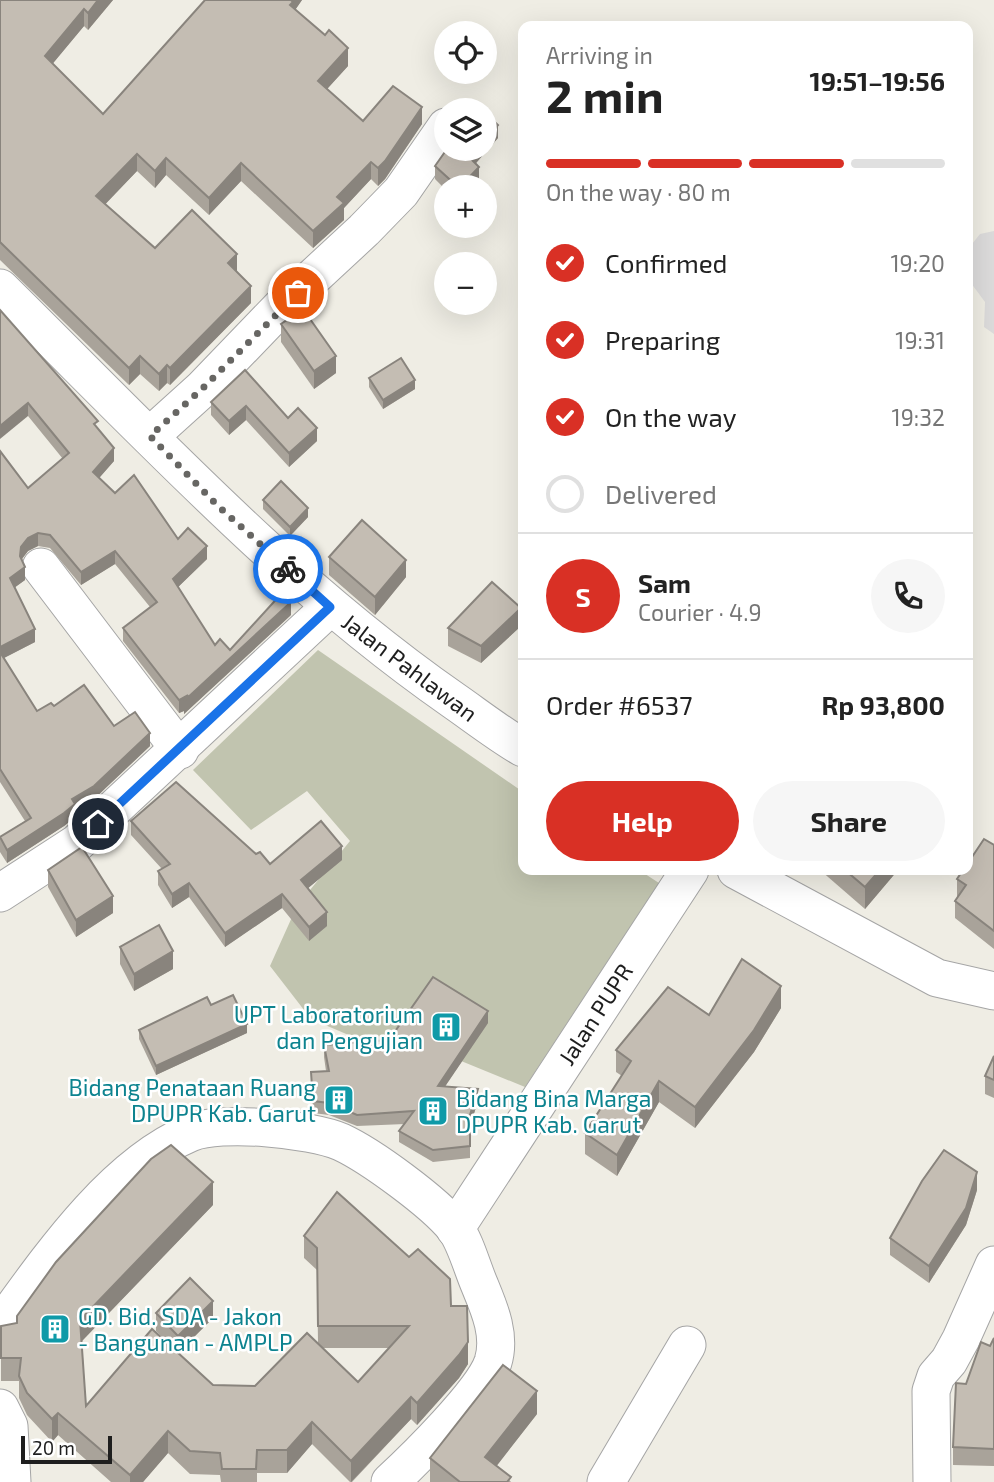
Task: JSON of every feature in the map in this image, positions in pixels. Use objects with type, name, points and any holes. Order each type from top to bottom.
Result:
[{"type":"street","points":[[150,436],[202,389],[281,307],[364,230],[401,191],[434,144]]},
{"type":"street","name":"Jalan Pahlawan","points":[[0,288],[218,506],[330,607],[419,677],[518,745]]},
{"type":"street","points":[[41,567],[180,750]]},
{"type":"street","points":[[0,893],[77,843],[180,750],[330,607]]},
{"type":"street","name":"Jalan PUPR","points":[[455,1228],[687,875]]},
{"type":"street","points":[[745,875],[937,978],[994,991]]},
{"type":"street","points":[[0,1326],[59,1245],[114,1184],[190,1133],[216,1125],[277,1130],[340,1142],[390,1171],[455,1228],[488,1305],[496,1338],[493,1362],[485,1377],[422,1451],[390,1482]]},
{"type":"street","points":[[932,1482],[931,1391],[936,1376],[949,1362],[961,1339],[994,1265]]},
{"type":"street","points":[[607,1482],[687,1345]]},
{"type":"street","points":[[0,1408],[9,1426],[12,1482]]},
{"type":"shaded area","points":[[994,231],[994,334],[984,327],[985,302],[973,286],[973,243],[980,234]]},
{"type":"shaded area","points":[[318,650],[518,789],[518,875],[647,875],[659,883],[525,1087],[422,1045],[358,1039],[311,1019],[270,966],[297,906],[350,841],[307,791],[251,830],[193,770]]},
{"type":"building","points":[[0,0],[98,0],[88,13],[84,9],[45,56],[103,114],[205,0],[291,0],[293,2],[290,5],[325,35],[329,30],[348,48],[318,81],[363,121],[393,86],[422,107],[385,161],[378,168],[371,162],[337,197],[344,203],[313,231],[241,163],[209,198],[166,158],[155,171],[137,154],[96,196],[155,248],[192,210],[237,254],[228,263],[251,286],[170,368],[167,365],[159,374],[140,356],[129,368],[0,242]]},
{"type":"building","points":[[439,161],[473,161],[479,167],[471,175],[445,175],[435,166]]},
{"type":"building","points":[[303,309],[336,356],[314,371],[281,324]]},
{"type":"building","points":[[0,310],[98,421],[94,424],[114,448],[93,472],[115,493],[134,475],[178,539],[188,528],[207,546],[173,579],[215,645],[220,639],[230,650],[282,593],[291,602],[184,701],[188,695],[179,700],[123,628],[157,602],[115,551],[81,572],[50,535],[38,533],[28,538],[21,547],[20,556],[25,567],[10,578],[35,629],[0,647],[0,451],[28,488],[69,453],[28,403],[0,426]]},
{"type":"building","points":[[401,358],[415,380],[383,400],[369,378]]},
{"type":"building","points":[[245,370],[288,418],[298,408],[317,428],[289,453],[246,406],[229,421],[211,402]]},
{"type":"building","points":[[281,481],[308,508],[290,527],[263,500]]},
{"type":"building","points":[[362,520],[406,560],[375,597],[329,557]]},
{"type":"building","points":[[492,582],[518,605],[518,611],[481,646],[448,628]]},
{"type":"building","points":[[0,652],[37,711],[51,703],[54,706],[84,685],[114,726],[135,712],[150,733],[94,786],[72,799],[75,804],[64,813],[7,850],[0,837],[31,818],[0,769]]},
{"type":"building","points":[[176,782],[256,854],[260,852],[270,864],[321,821],[342,846],[301,880],[327,912],[309,927],[282,894],[225,933],[189,883],[172,894],[158,871],[170,864],[131,821]]},
{"type":"building","points":[[984,839],[994,845],[994,931],[955,901],[966,885],[957,879],[960,875],[973,875],[973,856]]},
{"type":"building","points":[[82,847],[113,896],[76,920],[48,870]]},
{"type":"building","points":[[851,875],[876,875],[865,887]]},
{"type":"building","points":[[159,925],[173,951],[134,974],[120,947]]},
{"type":"building","points":[[742,959],[781,986],[754,1030],[695,1107],[659,1081],[617,1155],[585,1133],[631,1061],[616,1050],[668,987],[709,1015]]},
{"type":"building","points":[[433,977],[488,1011],[438,1086],[478,1089],[470,1115],[470,1146],[433,1150],[399,1131],[414,1111],[357,1115],[329,1103],[313,1101],[311,1072],[329,1071],[324,1045],[389,1040]]},
{"type":"building","points":[[233,995],[247,1024],[156,1066],[139,1030],[207,997],[211,1005]]},
{"type":"building","points":[[994,1056],[994,1080],[985,1076]]},
{"type":"building","points":[[171,1145],[213,1182],[80,1320],[86,1406],[152,1329],[213,1385],[255,1386],[307,1333],[358,1382],[409,1326],[318,1326],[317,1248],[304,1236],[337,1192],[409,1257],[418,1249],[450,1279],[451,1306],[467,1306],[468,1342],[459,1355],[417,1403],[411,1397],[351,1461],[312,1422],[287,1450],[257,1450],[256,1469],[222,1469],[220,1453],[190,1451],[168,1431],[130,1475],[58,1413],[52,1419],[27,1393],[19,1376],[21,1358],[1,1358],[1,1326],[17,1323],[17,1316],[56,1262],[151,1159]]},
{"type":"building","points":[[944,1150],[977,1172],[966,1208],[929,1266],[890,1238],[922,1181]]},
{"type":"building","points":[[190,1278],[213,1301],[178,1336],[156,1313]]},
{"type":"building","points":[[994,1338],[994,1449],[953,1447],[956,1383],[966,1384],[981,1342],[990,1346]]},
{"type":"building","points":[[503,1365],[537,1391],[485,1457],[511,1477],[507,1482],[460,1482],[430,1458]]},
{"type":"way so far","points":[[288,569],[218,506],[150,436],[202,389],[281,307],[298,293]]},
{"type":"place","name":"UPT Laboratorium dan Pengujian","points":[[446,1027]]},
{"type":"place","name":"Bidang Penataan Ruang DPUPR Kab. Garut","points":[[339,1100]]},
{"type":"place","name":"Bidang Bina Marga DPUPR Kab. Garut","points":[[433,1111]]},
{"type":"place","name":"GD. Bid. SDA - Jakon - Bangunan - AMPLP","points":[[55,1329]]},
{"type":"route","points":[[98,824],[330,607],[288,569]]}]
